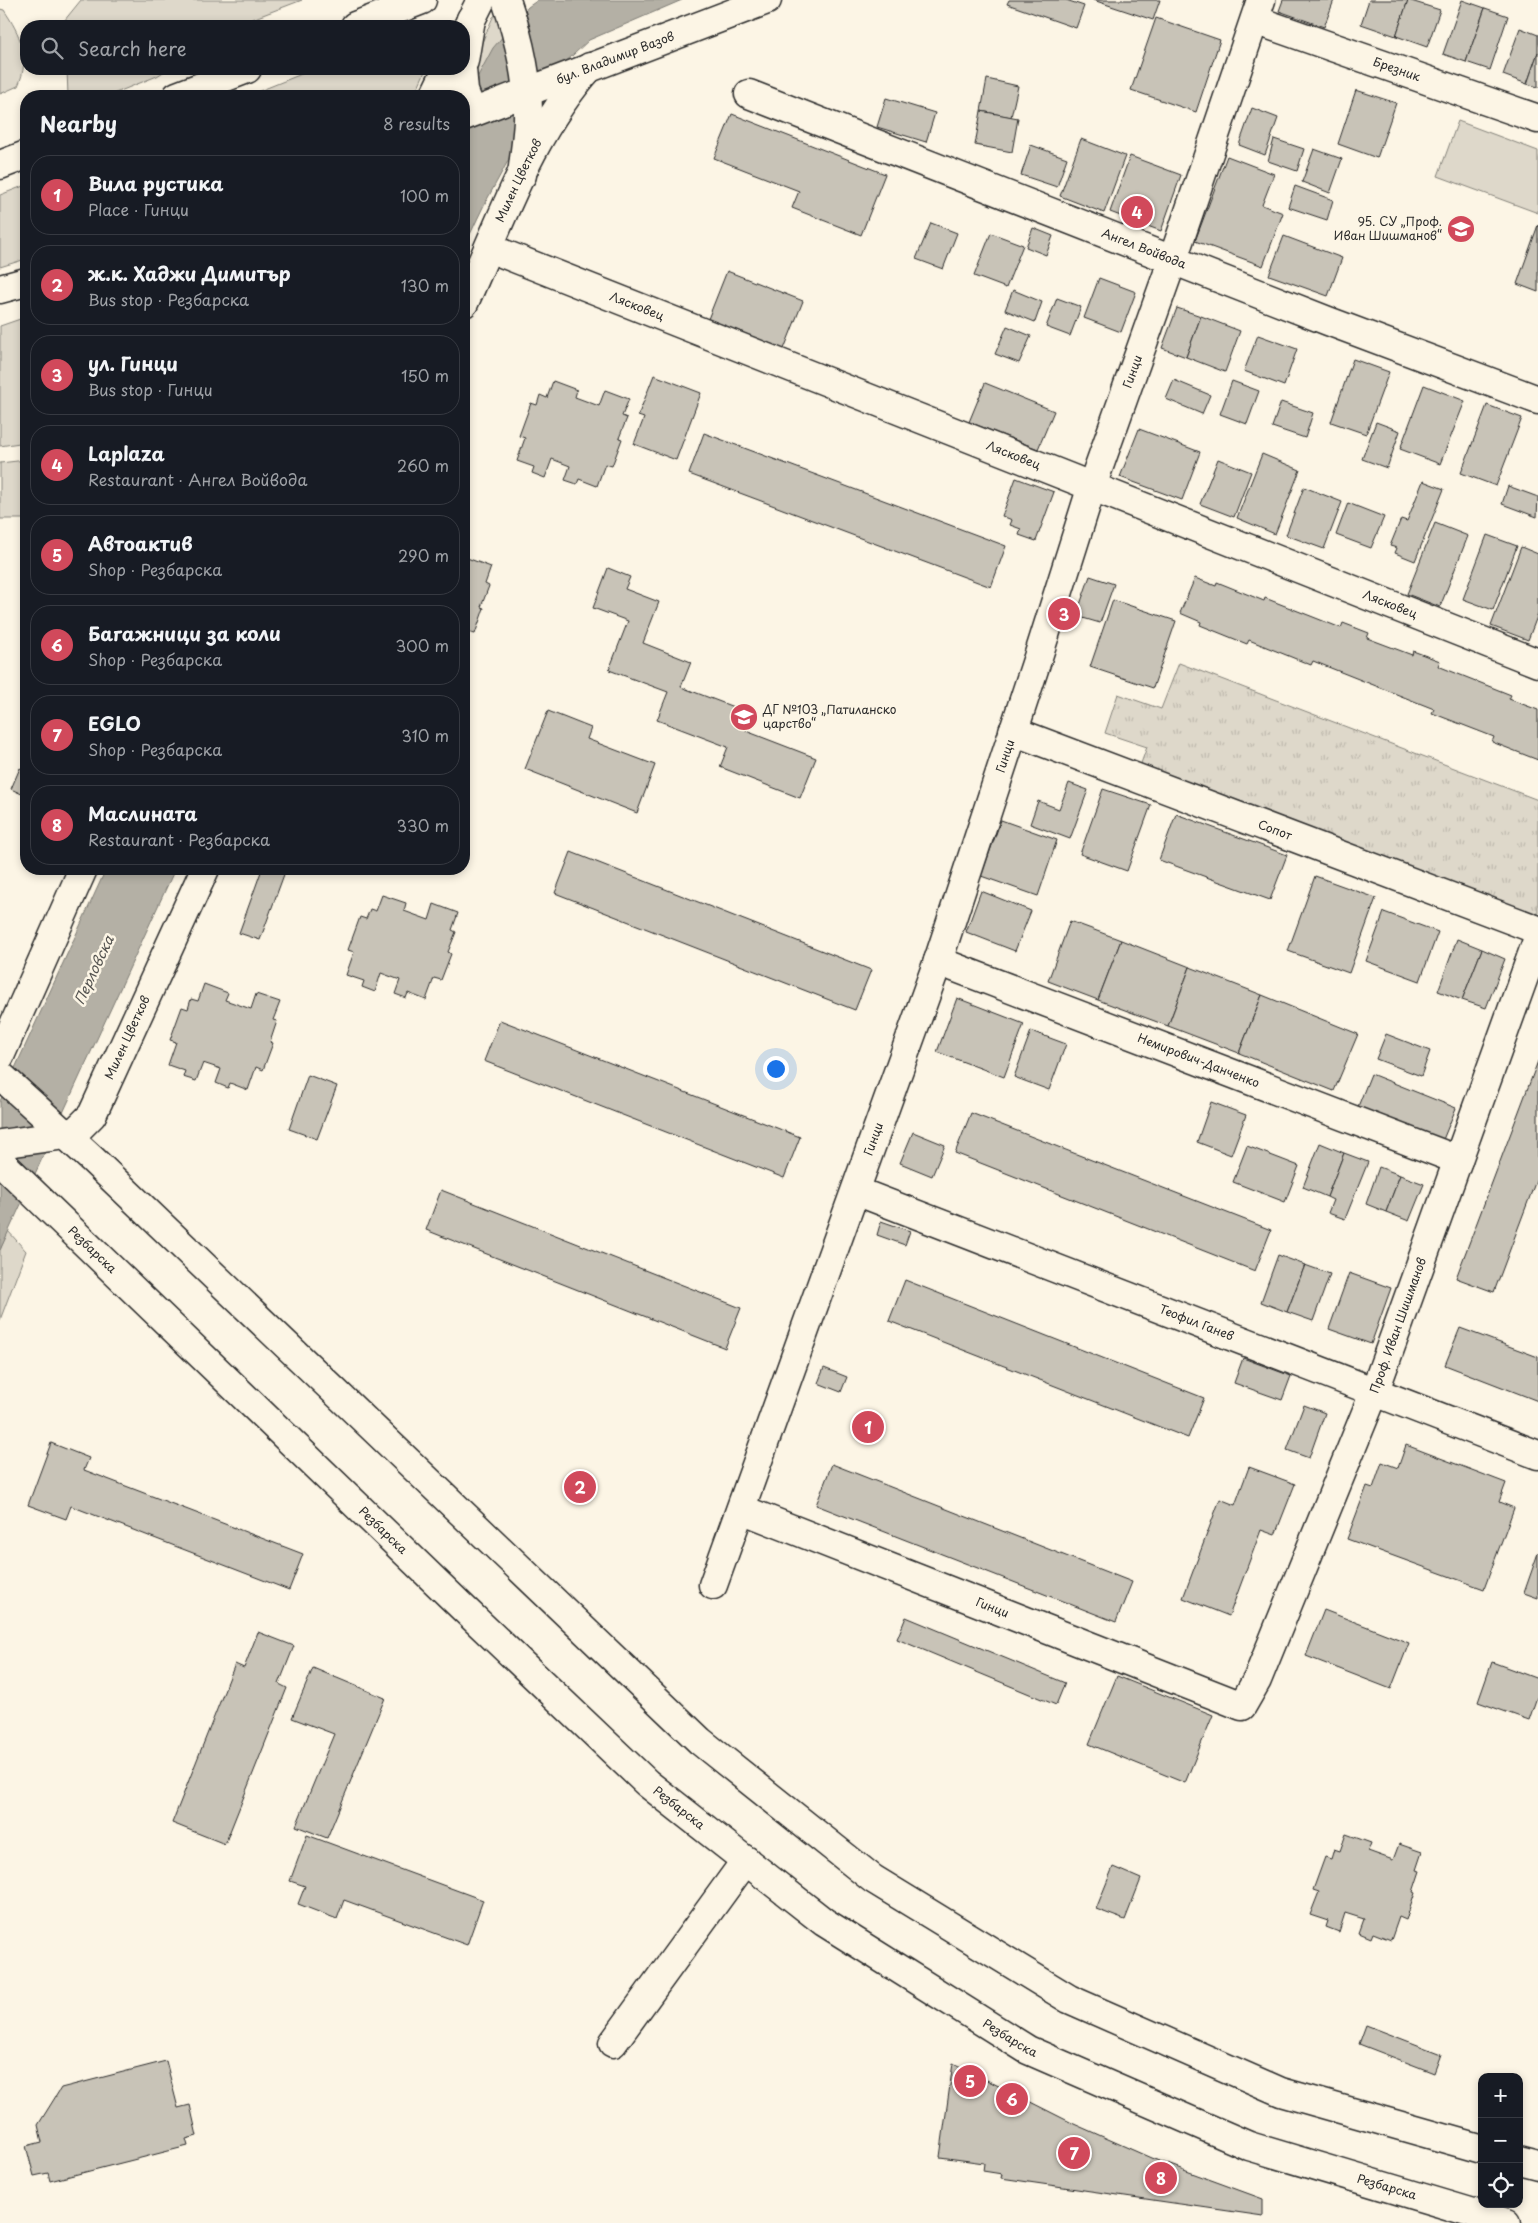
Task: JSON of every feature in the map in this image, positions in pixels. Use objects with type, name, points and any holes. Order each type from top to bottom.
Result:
[{"type":"street","points":[[370,20],[422,0]]},
{"type":"street","points":[[506,0],[516,30],[527,91],[528,121],[522,175]]},
{"type":"street","name":"бул. Владимир Вазов","points":[[470,113],[767,0]]},
{"type":"street","name":"Брезник","points":[[1258,10],[1538,119]]},
{"type":"street","name":"Гинци","points":[[713,1585],[938,961],[1092,486],[1173,259],[1258,10]]},
{"type":"street","name":"Милен Цветков","points":[[470,290],[548,122],[570,89],[590,67]]},
{"type":"street","points":[[193,90],[231,75]]},
{"type":"street","points":[[437,90],[444,75]]},
{"type":"street","points":[[463,75],[464,90]]},
{"type":"street","name":"Ангел Войвода","points":[[749,94],[1328,321],[1538,400]]},
{"type":"street","points":[[0,165],[20,157]]},
{"type":"street","name":"Лясковец","points":[[489,248],[1538,663]]},
{"type":"street","points":[[0,289],[20,284]]},
{"type":"street","name":"Сопот","points":[[1013,731],[1538,930]]},
{"type":"street","points":[[0,1056],[80,875]]},
{"type":"street","name":"Милен Цветков","points":[[0,1144],[66,1135],[78,1129],[92,1115],[201,875]]},
{"type":"street","name":"Проф. Иван Шишманов","points":[[1242,1706],[1258,1680],[1374,1393],[1538,938]]},
{"type":"street","name":"Немирович-Данченко","points":[[938,961],[1458,1160]]},
{"type":"street","points":[[0,1075],[66,1135],[700,1740],[873,1879],[1069,1999],[1281,2092],[1478,2149]]},
{"type":"street","name":"Резбарска","points":[[0,1161],[460,1606],[647,1783],[824,1922],[1028,2050],[1249,2146],[1508,2223]]},
{"type":"street","name":"Теофил Ганев","points":[[856,1192],[1538,1455]]},
{"type":"street","name":"Гинци","points":[[741,1510],[1242,1706]]},
{"type":"street","points":[[613,2043],[746,1860]]},
{"type":"street","points":[[1523,2161],[1538,2165]]},
{"type":"green space","points":[[81,0],[302,0],[250,20],[65,20]]},
{"type":"green space","points":[[0,9],[4,10],[20,40],[20,75],[22,75],[18,86],[0,94]]},
{"type":"green space","points":[[496,15],[508,54],[478,90],[470,70],[493,17]]},
{"type":"green space","points":[[67,75],[159,75],[123,90],[68,90]]},
{"type":"green space","points":[[299,75],[423,75],[417,90],[262,90]]},
{"type":"green space","points":[[1458,121],[1538,151],[1538,213],[1438,176]]},
{"type":"green space","points":[[20,187],[20,261],[0,267],[0,195]]},
{"type":"green space","points":[[20,319],[20,443],[0,446],[0,326]]},
{"type":"green space","points":[[20,461],[20,519],[0,519],[0,463]]},
{"type":"green space","points":[[1179,663],[1538,800],[1538,930],[1136,777],[1147,747],[1105,733],[1118,694],[1161,709]]},
{"type":"green space","points":[[8,1231],[26,1251],[0,1320],[0,1250]]},
{"type":"water","points":[[538,0],[682,0],[589,40],[558,69],[470,234],[470,91],[493,48],[528,7]]},
{"type":"water","name":"Перловска","points":[[103,875],[172,875],[0,1250],[0,1101]]},
{"type":"building","points":[[1009,0],[1066,0],[1084,6],[1076,28],[1007,4]]},
{"type":"building","points":[[1093,0],[1160,0],[1153,20]]},
{"type":"building","points":[[1283,0],[1334,0],[1324,27],[1279,11]]},
{"type":"building","points":[[1369,0],[1408,0],[1396,36],[1361,24]]},
{"type":"building","points":[[1408,0],[1440,10],[1427,47],[1396,36]]},
{"type":"building","points":[[1462,0],[1485,8],[1466,62],[1443,54]]},
{"type":"building","points":[[1485,8],[1508,16],[1490,70],[1466,62]]},
{"type":"building","points":[[1156,18],[1220,40],[1196,112],[1131,90]]},
{"type":"building","points":[[1520,28],[1538,35],[1538,52],[1527,84],[1503,75]]},
{"type":"building","points":[[1538,52],[1538,87],[1527,84]]},
{"type":"building","points":[[987,79],[1018,86],[1011,117],[981,111]]},
{"type":"building","points":[[1356,90],[1396,103],[1377,158],[1338,144]]},
{"type":"building","points":[[886,98],[935,113],[926,142],[877,127]]},
{"type":"building","points":[[1252,108],[1278,118],[1265,155],[1239,145]]},
{"type":"building","points":[[981,111],[1018,118],[1012,152],[975,145]]},
{"type":"building","points":[[732,114],[885,174],[861,235],[792,208],[799,191],[714,158]]},
{"type":"building","points":[[1081,139],[1125,156],[1104,213],[1060,196]]},
{"type":"building","points":[[1274,139],[1304,149],[1297,171],[1268,161]]},
{"type":"building","points":[[1031,145],[1067,158],[1057,187],[1021,175]]},
{"type":"building","points":[[1314,149],[1342,159],[1330,193],[1302,182]]},
{"type":"building","points":[[1130,156],[1181,175],[1161,231],[1110,212]]},
{"type":"building","points":[[1227,156],[1274,174],[1262,205],[1283,213],[1263,266],[1195,241]]},
{"type":"building","points":[[1295,186],[1333,200],[1327,220],[1288,207]]},
{"type":"building","points":[[931,223],[957,233],[943,269],[916,259]]},
{"type":"building","points":[[1538,225],[1538,292],[1517,284]]},
{"type":"building","points":[[1033,228],[1053,236],[1046,255],[1026,247]]},
{"type":"building","points":[[991,233],[1023,245],[1006,288],[974,276]]},
{"type":"building","points":[[1284,236],[1342,258],[1328,296],[1269,275]]},
{"type":"building","points":[[727,271],[803,301],[784,349],[708,319]]},
{"type":"building","points":[[1099,278],[1136,292],[1121,332],[1084,318]]},
{"type":"building","points":[[1013,290],[1042,302],[1035,322],[1005,310]]},
{"type":"building","points":[[1057,298],[1081,307],[1070,336],[1046,327]]},
{"type":"building","points":[[1177,308],[1201,316],[1186,357],[1162,348]]},
{"type":"building","points":[[1201,316],[1240,331],[1225,372],[1186,357]]},
{"type":"building","points":[[1007,326],[1031,336],[1019,363],[995,354]]},
{"type":"building","points":[[1258,335],[1297,349],[1284,386],[1244,371]]},
{"type":"building","points":[[1353,359],[1389,372],[1366,434],[1331,422]]},
{"type":"building","points":[[654,375],[701,393],[676,460],[634,444],[644,418],[638,416]]},
{"type":"building","points":[[1174,380],[1210,395],[1202,414],[1166,399]]},
{"type":"building","points":[[553,381],[577,390],[575,397],[599,406],[605,390],[629,399],[622,416],[627,418],[619,438],[622,439],[612,466],[605,464],[597,486],[579,479],[577,484],[565,480],[570,466],[552,459],[545,478],[532,473],[534,467],[517,461],[525,438],[519,436],[531,403],[537,405],[540,395],[547,398]]},
{"type":"building","points":[[1232,381],[1259,391],[1247,424],[1220,414]]},
{"type":"building","points":[[985,383],[1054,411],[1038,449],[969,422]]},
{"type":"building","points":[[1424,385],[1465,401],[1440,464],[1400,449]]},
{"type":"building","points":[[1281,402],[1313,413],[1305,438],[1272,427]]},
{"type":"building","points":[[1487,405],[1522,418],[1496,486],[1461,473]]},
{"type":"building","points":[[1376,422],[1400,431],[1387,468],[1362,459]]},
{"type":"building","points":[[1139,429],[1200,452],[1182,500],[1120,477]]},
{"type":"building","points":[[704,433],[1006,546],[991,587],[689,474]]},
{"type":"building","points":[[1262,454],[1300,470],[1275,534],[1237,518]]},
{"type":"building","points":[[1218,459],[1251,472],[1234,517],[1200,504]]},
{"type":"building","points":[[1016,478],[1054,492],[1036,541],[1019,535],[1021,529],[1010,525],[1012,520],[1002,516]]},
{"type":"building","points":[[1423,481],[1444,489],[1415,561],[1395,553],[1397,548],[1390,546],[1401,519],[1407,521]]},
{"type":"building","points":[[1508,486],[1538,497],[1537,517],[1502,504]]},
{"type":"building","points":[[1304,487],[1342,502],[1324,549],[1286,535]]},
{"type":"building","points":[[1348,503],[1384,517],[1371,548],[1336,535]]},
{"type":"building","points":[[1435,523],[1468,536],[1440,607],[1407,594]]},
{"type":"building","points":[[1487,535],[1517,546],[1493,610],[1463,599]]},
{"type":"building","points":[[1521,547],[1538,554],[1538,614],[1528,640],[1491,626]]},
{"type":"building","points":[[470,559],[491,567],[485,584],[489,586],[481,607],[484,608],[475,634],[470,633]]},
{"type":"building","points":[[608,568],[630,577],[625,589],[659,602],[643,643],[691,662],[681,687],[752,714],[746,731],[816,758],[800,798],[720,767],[728,747],[657,720],[668,692],[609,670],[628,621],[593,608]]},
{"type":"building","points":[[1090,576],[1114,584],[1100,623],[1076,616]]},
{"type":"building","points":[[1195,578],[1216,586],[1217,582],[1264,601],[1265,598],[1341,628],[1343,623],[1369,633],[1367,638],[1412,655],[1413,651],[1440,661],[1438,666],[1511,695],[1509,699],[1538,710],[1538,760],[1492,742],[1494,737],[1432,713],[1434,709],[1313,661],[1311,665],[1249,640],[1247,644],[1200,625],[1201,622],[1180,613]]},
{"type":"building","points":[[1113,600],[1176,621],[1153,688],[1090,667]]},
{"type":"building","points":[[548,711],[591,728],[587,739],[655,765],[637,813],[525,769]]},
{"type":"building","points":[[20,768],[20,793],[11,789]]},
{"type":"building","points":[[1069,783],[1088,790],[1070,839],[1030,824],[1038,801],[1059,809]]},
{"type":"building","points":[[1103,789],[1151,805],[1127,871],[1080,854]]},
{"type":"building","points":[[1176,814],[1287,855],[1270,900],[1159,860]]},
{"type":"building","points":[[1001,820],[1057,840],[1038,896],[981,876]]},
{"type":"building","points":[[571,852],[871,970],[855,1010],[555,893]]},
{"type":"building","points":[[260,875],[284,875],[260,940],[239,933]]},
{"type":"building","points":[[1315,876],[1376,898],[1349,973],[1288,951]]},
{"type":"building","points":[[981,891],[1031,911],[1015,951],[966,932]]},
{"type":"building","points":[[382,895],[406,903],[404,911],[429,920],[434,904],[458,913],[452,930],[456,932],[448,952],[451,954],[441,980],[434,978],[426,1000],[408,993],[406,998],[395,994],[400,980],[381,973],[375,992],[362,987],[364,981],[346,975],[354,952],[348,950],[360,917],[366,919],[370,909],[376,911]]},
{"type":"building","points":[[1384,912],[1438,932],[1420,981],[1366,961]]},
{"type":"building","points":[[1070,921],[1121,940],[1098,1000],[1048,981]]},
{"type":"building","points":[[1457,939],[1482,949],[1462,1000],[1438,991]]},
{"type":"building","points":[[1121,940],[1190,967],[1168,1026],[1098,1000]]},
{"type":"building","points":[[1482,949],[1505,959],[1486,1008],[1462,1000]]},
{"type":"building","points":[[1190,967],[1262,995],[1239,1053],[1168,1026]]},
{"type":"building","points":[[204,984],[228,993],[225,1000],[251,1009],[256,994],[280,1002],[273,1020],[277,1021],[270,1042],[273,1043],[263,1070],[256,1067],[248,1090],[230,1083],[228,1088],[216,1083],[221,1069],[203,1063],[196,1081],[183,1077],[185,1071],[168,1065],[176,1042],[170,1040],[182,1007],[188,1009],[191,999],[198,1001]]},
{"type":"building","points":[[1262,995],[1358,1034],[1334,1091],[1239,1053]]},
{"type":"building","points":[[957,998],[1024,1024],[1004,1077],[937,1052]]},
{"type":"building","points":[[500,1020],[800,1137],[784,1178],[484,1061]]},
{"type":"building","points":[[1031,1031],[1066,1044],[1049,1090],[1014,1077]]},
{"type":"building","points":[[1386,1034],[1430,1051],[1421,1076],[1376,1059]]},
{"type":"building","points":[[1538,1061],[1538,1175],[1494,1292],[1456,1278]]},
{"type":"building","points":[[1371,1074],[1456,1108],[1442,1142],[1357,1109]]},
{"type":"building","points":[[308,1075],[337,1086],[317,1139],[289,1129]]},
{"type":"building","points":[[1211,1102],[1246,1115],[1231,1155],[1197,1142]]},
{"type":"building","points":[[971,1113],[1271,1230],[1255,1271],[955,1153]]},
{"type":"building","points":[[913,1132],[945,1145],[932,1176],[900,1163]]},
{"type":"building","points":[[1320,1143],[1344,1153],[1327,1197],[1303,1187]]},
{"type":"building","points":[[1247,1146],[1299,1166],[1285,1202],[1233,1182]]},
{"type":"building","points":[[1344,1153],[1368,1162],[1345,1219],[1328,1213],[1333,1200],[1327,1197]]},
{"type":"building","points":[[1379,1167],[1400,1175],[1386,1212],[1366,1204]]},
{"type":"building","points":[[1400,1175],[1424,1184],[1409,1221],[1386,1212]]},
{"type":"building","points":[[441,1190],[741,1308],[725,1348],[426,1230]]},
{"type":"building","points":[[881,1221],[910,1231],[905,1245],[877,1235]]},
{"type":"building","points":[[1278,1255],[1305,1265],[1287,1312],[1261,1302]]},
{"type":"building","points":[[1305,1265],[1330,1274],[1313,1321],[1287,1312]]},
{"type":"building","points":[[1349,1273],[1391,1288],[1371,1344],[1329,1329]]},
{"type":"building","points":[[905,1280],[1204,1398],[1188,1438],[889,1321]]},
{"type":"building","points":[[1460,1328],[1538,1357],[1538,1401],[1445,1365]]},
{"type":"building","points":[[1243,1358],[1291,1376],[1282,1400],[1234,1383]]},
{"type":"building","points":[[824,1368],[847,1377],[841,1392],[818,1383]]},
{"type":"building","points":[[1304,1405],[1325,1413],[1309,1458],[1287,1450]]},
{"type":"building","points":[[51,1443],[89,1458],[84,1470],[303,1554],[289,1590],[71,1506],[66,1519],[28,1505]]},
{"type":"building","points":[[1406,1445],[1506,1483],[1499,1502],[1514,1508],[1484,1589],[1347,1539],[1367,1486],[1373,1488],[1382,1462],[1398,1468]]},
{"type":"building","points":[[832,1464],[1132,1582],[1116,1622],[816,1505]]},
{"type":"building","points":[[1249,1467],[1295,1484],[1275,1535],[1261,1530],[1229,1616],[1183,1598],[1220,1499],[1235,1505]]},
{"type":"building","points":[[1538,1553],[1538,1598],[1524,1593]]},
{"type":"building","points":[[1324,1610],[1409,1643],[1391,1689],[1306,1656]]},
{"type":"building","points":[[906,1617],[1065,1683],[1056,1705],[897,1639]]},
{"type":"building","points":[[258,1632],[294,1646],[279,1684],[287,1688],[225,1844],[172,1823],[235,1664],[244,1668]]},
{"type":"building","points":[[1492,1662],[1538,1679],[1538,1694],[1529,1720],[1478,1702]]},
{"type":"building","points":[[313,1668],[385,1698],[327,1838],[296,1826],[334,1734],[292,1718]]},
{"type":"building","points":[[1117,1676],[1213,1715],[1185,1783],[1089,1744]]},
{"type":"building","points":[[1346,1834],[1371,1843],[1368,1851],[1393,1860],[1399,1844],[1422,1852],[1416,1870],[1420,1871],[1413,1892],[1415,1893],[1406,1920],[1399,1917],[1391,1940],[1373,1933],[1371,1938],[1359,1933],[1364,1919],[1345,1913],[1339,1932],[1326,1927],[1328,1921],[1310,1915],[1319,1892],[1313,1890],[1325,1857],[1331,1859],[1334,1849],[1340,1851]]},
{"type":"building","points":[[307,1835],[483,1900],[467,1945],[344,1900],[337,1919],[298,1904],[305,1886],[290,1881]]},
{"type":"building","points":[[1113,1867],[1141,1879],[1125,1920],[1096,1909]]},
{"type":"building","points":[[1366,2025],[1441,2054],[1434,2073],[1359,2044]]},
{"type":"building","points":[[166,2061],[178,2108],[190,2105],[197,2136],[186,2139],[188,2146],[50,2181],[48,2173],[34,2176],[26,2146],[42,2142],[38,2125],[61,2088]]},
{"type":"building","points":[[953,2063],[1074,2124],[1151,2158],[1263,2199],[1263,2216],[1001,2178],[1002,2174],[983,2171],[984,2163],[940,2157]]},
{"type":"place","name":"Laplaza","points":[[1137,212]]},
{"type":"place","name":"95. СУ „Проф. Иван Шишманов“","points":[[1461,229]]},
{"type":"place","name":"ул. Гинци","points":[[1064,614]]},
{"type":"place","name":"ДГ №103 „Патиланско царство“","points":[[744,717]]},
{"type":"place","name":"Вила рустика","points":[[868,1427]]},
{"type":"place","name":"ж.к. Хаджи Димитър","points":[[580,1487]]},
{"type":"place","name":"Автоактив","points":[[970,2081]]},
{"type":"place","name":"Багажници за коли","points":[[1012,2099]]},
{"type":"place","name":"EGLO","points":[[1074,2153]]},
{"type":"place","name":"Маслината","points":[[1161,2178]]}]
